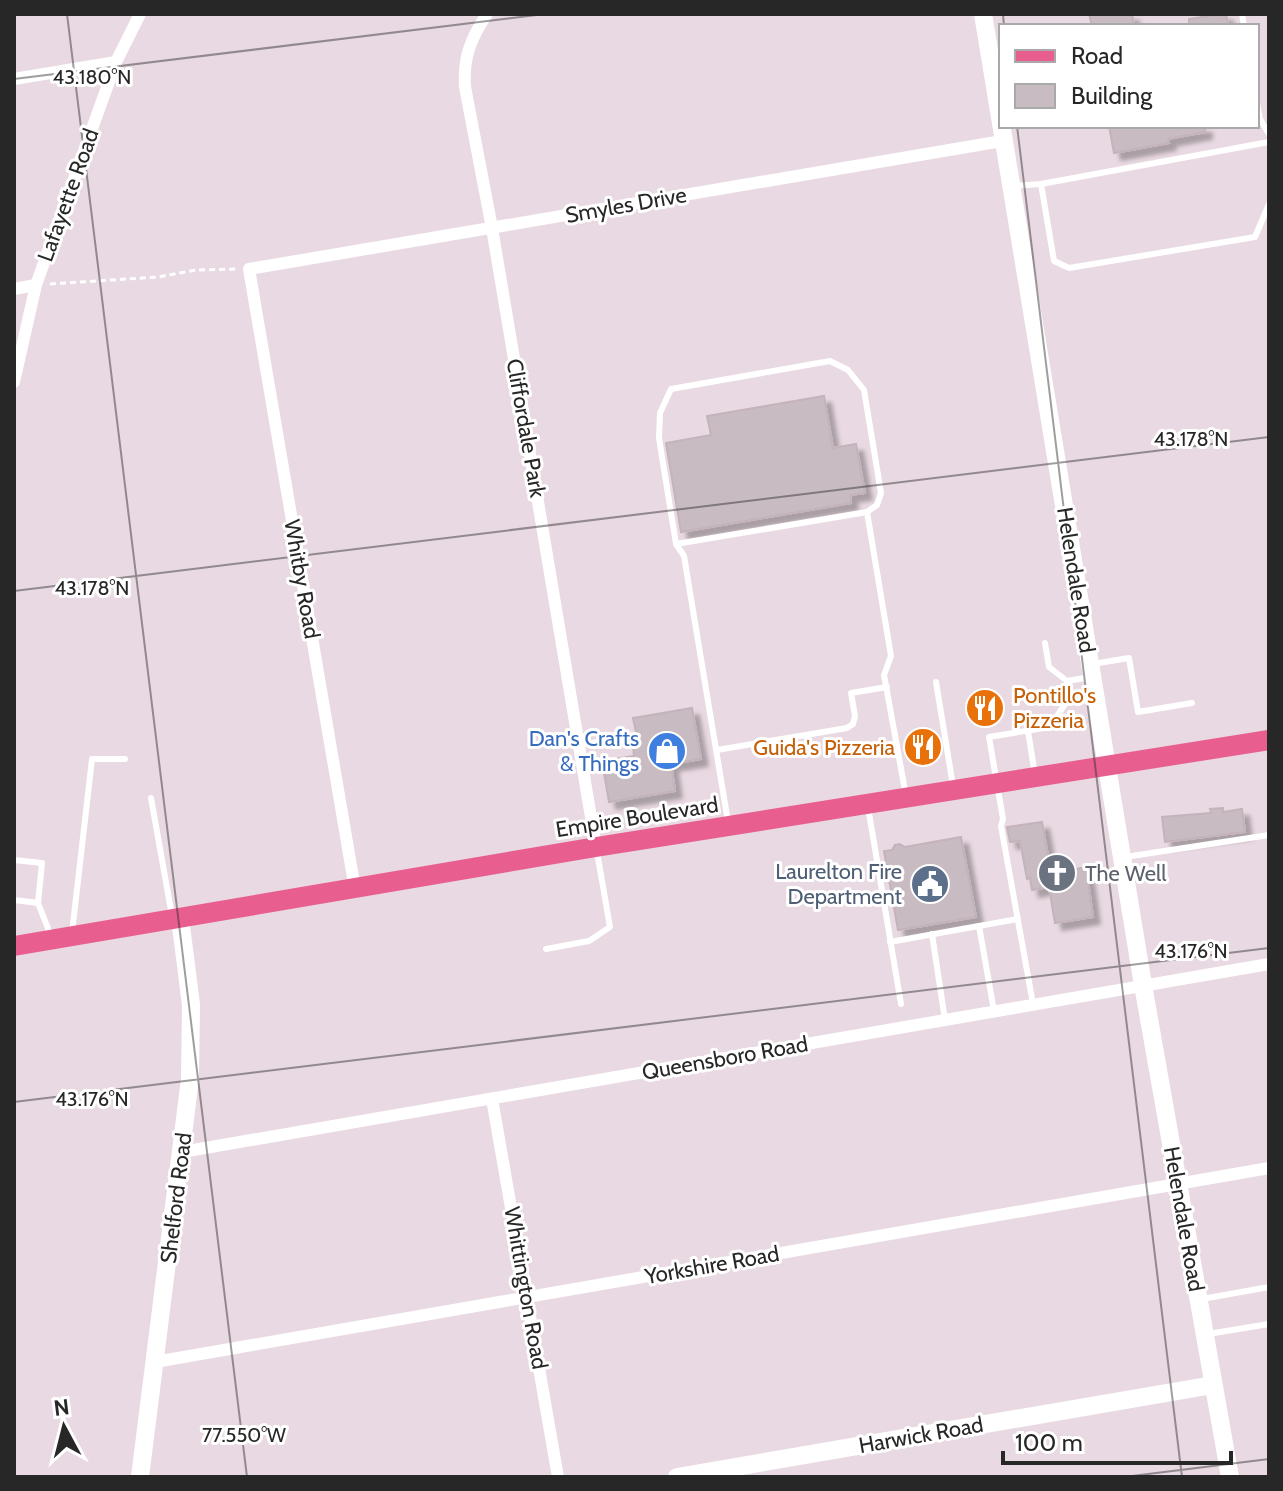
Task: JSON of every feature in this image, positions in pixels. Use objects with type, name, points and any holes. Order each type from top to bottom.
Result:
[{"type":"main road","name":"Empire Boulevard","points":[[14,946],[596,847],[1269,740]]},
{"type":"street","name":"Lafayette Road","points":[[14,382],[36,285],[116,62],[140,14]]},
{"type":"street","name":"Cliffordale Park","points":[[487,14],[469,45],[464,71],[596,847]]},
{"type":"street","name":"Helendale Road","points":[[983,14],[999,121]]},
{"type":"street","points":[[14,79],[116,62]]},
{"type":"street","name":"Helendale Road","points":[[1000,128],[1143,985],[1230,1477]]},
{"type":"street","name":"Smyles Drive","points":[[249,269],[1002,141]]},
{"type":"street","name":"Whitby Road","points":[[249,269],[355,889]]},
{"type":"street","points":[[14,289],[36,285]]},
{"type":"street","name":"Shelford Road","points":[[140,1477],[182,1152],[192,1046],[188,970],[176,918]]},
{"type":"street","name":"Queensboro Road","points":[[182,1152],[1269,964]]},
{"type":"street","name":"Whittington Road","points":[[492,1099],[558,1477]]},
{"type":"street","name":"Yorkshire Road","points":[[155,1362],[1269,1168]]},
{"type":"street","name":"Harwick Road","points":[[677,1477],[1213,1385]]},
{"type":"lane","points":[[1259,114],[1269,134]]},
{"type":"lane","points":[[1010,186],[1041,184],[1269,142]]},
{"type":"lane","points":[[1041,184],[1054,261],[1069,268],[1255,237],[1269,204]]},
{"type":"lane","points":[[676,544],[867,512],[877,505],[881,493],[864,390],[848,370],[830,361],[671,389],[660,413],[659,438],[676,544],[684,556],[729,826]]},
{"type":"lane","points":[[867,512],[891,656],[884,675],[906,798]]},
{"type":"lane","points":[[1045,643],[1049,667],[1067,681]]},
{"type":"lane","points":[[1067,681],[1129,658],[1138,712],[1192,703]]},
{"type":"lane","points":[[1033,1004],[989,737],[1050,727],[1067,701],[1067,681]]},
{"type":"lane","points":[[936,682],[954,790]]},
{"type":"lane","points":[[717,750],[847,728],[853,724],[855,716],[851,693],[887,687]]},
{"type":"lane","points":[[1028,731],[1035,777]]},
{"type":"lane","points":[[579,745],[631,737]]},
{"type":"lane","points":[[62,938],[92,759],[125,759]]},
{"type":"lane","points":[[151,798],[176,918]]},
{"type":"lane","points":[[868,804],[901,1004]]},
{"type":"lane","points":[[1122,858],[1269,835]]},
{"type":"lane","points":[[546,949],[589,941],[610,927],[596,847]]},
{"type":"lane","points":[[14,860],[42,863],[38,903],[62,938]]},
{"type":"lane","points":[[14,900],[38,903]]},
{"type":"lane","points":[[890,942],[1018,919]]},
{"type":"lane","points":[[979,926],[994,1011]]},
{"type":"lane","points":[[932,934],[945,1020]]},
{"type":"lane","points":[[1198,1299],[1269,1287]]},
{"type":"lane","points":[[1204,1334],[1269,1324]]},
{"type":"path","points":[[36,285],[158,277],[196,270],[249,269]]},
{"type":"building","points":[[1089,14],[1132,14],[1134,24],[1092,24]]},
{"type":"building","points":[[1226,14],[1228,24],[1189,24],[1189,19]]},
{"type":"building","points":[[1109,128],[1205,128],[1205,132],[1168,139],[1169,143],[1114,153]]},
{"type":"building","points":[[824,396],[833,448],[856,444],[865,493],[850,495],[851,503],[681,532],[666,443],[711,435],[707,416]]},
{"type":"building","name":"Dan's Crafts & Things","points":[[692,708],[701,759],[671,764],[675,791],[609,802],[602,761],[634,756],[633,746],[637,737],[633,718]]},
{"type":"building","points":[[1223,808],[1223,812],[1242,809],[1245,832],[1165,842],[1162,817],[1211,813],[1210,809]]},
{"type":"building","name":"The Well","points":[[1042,822],[1050,867],[1060,865],[1062,872],[1086,867],[1093,917],[1055,923],[1049,887],[1032,890],[1020,841],[1010,842],[1007,827]]},
{"type":"building","name":"Laurelton Fire Department","points":[[961,837],[976,917],[898,930],[884,851],[900,844],[905,847]]},
{"type":"place","name":"Pontillo's Pizzeria","points":[[985,708]]},
{"type":"place","name":"Guida's Pizzeria","points":[[923,747]]},
{"type":"place","name":"Dan's Crafts & Things","points":[[667,751]]},
{"type":"place","name":"The Well","points":[[1057,873]]},
{"type":"place","name":"Laurelton Fire Department","points":[[930,884]]}]
